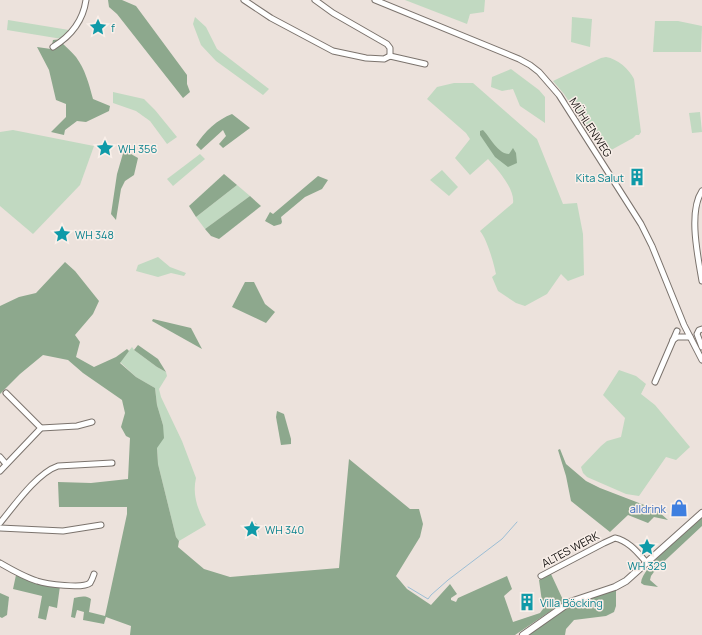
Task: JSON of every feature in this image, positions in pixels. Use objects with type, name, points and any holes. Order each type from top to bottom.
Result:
[{"type":"main road","points":[[523,635],[570,602],[623,583],[702,513]]},
{"type":"street","points":[[53,47],[63,41],[80,20],[86,0]]},
{"type":"street","points":[[244,0],[271,18],[333,51],[366,58],[384,59],[390,56],[424,64]]},
{"type":"street","points":[[315,0],[333,13],[387,44],[390,48],[390,56]]},
{"type":"street","name":"MÜHLENWEG","points":[[375,0],[525,62],[544,76],[563,101],[641,224],[652,246],[690,337],[702,360]]},
{"type":"street","points":[[702,191],[698,202],[695,228],[702,281]]},
{"type":"street","points":[[700,329],[697,334],[702,347]]},
{"type":"street","points":[[655,382],[677,331]]},
{"type":"street","points":[[673,340],[677,337],[690,337]]},
{"type":"street","points":[[6,393],[40,428]]},
{"type":"street","points":[[0,471],[40,428],[77,426],[92,422]]},
{"type":"street","points":[[0,457],[6,464]]},
{"type":"street","points":[[0,523],[38,479],[52,468],[58,466],[112,463]]},
{"type":"street","points":[[0,528],[63,531],[101,526]]},
{"type":"street","name":"ALTES WERK","points":[[541,576],[615,538],[633,548],[647,563]]},
{"type":"street","points":[[0,563],[20,574],[45,583],[86,584],[90,582],[94,574]]},
{"type":"green space","points":[[108,0],[122,0],[136,6],[187,75],[187,84],[190,92],[183,98],[117,14],[109,7]]},
{"type":"green space","points":[[405,0],[485,0],[484,12],[470,14],[467,24]]},
{"type":"green space","points":[[195,17],[206,27],[217,49],[269,89],[263,95],[216,61],[201,45],[193,24]]},
{"type":"green space","points":[[572,17],[592,19],[590,47],[571,42]]},
{"type":"green space","points":[[8,20],[69,30],[62,39],[7,30]]},
{"type":"green space","points":[[655,21],[678,21],[702,26],[701,52],[653,52]]},
{"type":"green space","points":[[62,39],[62,43],[74,55],[82,67],[93,99],[110,106],[109,111],[86,122],[77,121],[65,130],[64,135],[51,132],[66,117],[66,104],[56,100],[49,70],[37,47],[51,49],[53,40]]},
{"type":"green space","points":[[606,57],[623,65],[634,79],[641,132],[639,135],[636,135],[604,154],[564,94],[553,81]]},
{"type":"green space","points":[[511,69],[539,90],[545,97],[545,123],[520,106],[513,89],[502,91],[491,87],[492,77]]},
{"type":"green space","points":[[454,83],[473,83],[537,139],[563,204],[577,203],[583,234],[584,275],[568,281],[561,274],[547,294],[525,306],[516,303],[498,291],[492,277],[496,274],[492,258],[488,245],[480,231],[513,203],[509,186],[488,159],[470,175],[455,158],[470,139],[466,133],[427,99],[437,87]]},
{"type":"green space","points":[[113,92],[144,99],[177,137],[167,144],[150,121],[136,111],[113,103]]},
{"type":"green space","points":[[700,112],[702,132],[692,133],[689,113]]},
{"type":"green space","points":[[232,114],[250,128],[223,148],[219,144],[226,136],[223,130],[201,150],[196,145],[212,126]]},
{"type":"green space","points":[[13,130],[94,146],[80,185],[33,234],[0,206],[0,132]]},
{"type":"green space","points":[[483,130],[494,145],[501,151],[509,154],[513,148],[516,153],[517,163],[508,167],[495,157],[480,135],[480,131]]},
{"type":"green space","points":[[124,150],[138,158],[134,175],[125,181],[121,189],[116,220],[111,214],[117,174]]},
{"type":"green space","points":[[200,154],[205,159],[173,186],[167,179]]},
{"type":"green space","points":[[442,170],[458,187],[449,196],[430,180]]},
{"type":"green space","points":[[224,174],[237,185],[196,217],[189,206]]},
{"type":"green space","points":[[318,176],[328,180],[322,189],[305,197],[281,217],[281,224],[274,226],[265,221],[270,212],[273,214]]},
{"type":"green space","points":[[237,185],[250,196],[205,229],[196,217]]},
{"type":"green space","points":[[250,196],[261,206],[219,239],[211,236],[205,229]]},
{"type":"green space","points":[[158,257],[170,267],[186,273],[184,276],[171,273],[158,277],[136,271],[138,265]]},
{"type":"green space","points":[[65,262],[75,271],[99,301],[93,314],[75,335],[80,342],[76,357],[94,367],[116,357],[127,349],[129,351],[120,363],[136,377],[155,388],[157,405],[163,425],[164,438],[157,448],[158,464],[176,537],[179,541],[178,547],[204,569],[230,577],[339,568],[349,459],[410,509],[419,509],[423,524],[420,537],[396,576],[407,589],[431,605],[450,584],[457,594],[451,598],[451,600],[456,602],[458,598],[507,576],[512,589],[504,596],[513,622],[540,613],[543,609],[539,580],[551,574],[564,602],[515,635],[130,635],[131,626],[106,617],[104,624],[83,620],[84,612],[77,610],[75,618],[71,617],[74,598],[82,597],[91,599],[89,612],[105,616],[127,514],[127,507],[59,507],[58,482],[91,483],[128,479],[130,438],[126,436],[121,427],[125,413],[122,400],[83,373],[68,360],[43,355],[20,374],[0,394],[0,306],[19,297],[36,293]]},
{"type":"green space","points":[[245,282],[254,282],[265,304],[275,312],[266,323],[232,307]]},
{"type":"green space","points":[[153,319],[191,328],[202,349],[152,321]]},
{"type":"green space","points":[[138,345],[158,359],[166,372],[134,350]]},
{"type":"green space","points":[[132,347],[157,367],[166,372],[167,376],[159,389],[161,397],[182,441],[196,478],[196,502],[206,525],[179,541],[176,537],[158,464],[157,447],[163,425],[157,405],[155,388],[136,377],[120,362]]},
{"type":"green space","points":[[619,370],[636,376],[646,384],[641,394],[655,405],[690,447],[676,460],[666,457],[639,496],[626,494],[587,477],[583,473],[581,467],[607,441],[621,437],[625,418],[603,395]]},
{"type":"green space","points":[[277,411],[284,414],[291,444],[281,445],[276,417]]},
{"type":"green space","points":[[560,449],[566,464],[586,481],[652,508],[668,520],[654,517],[648,523],[628,515],[610,532],[571,501],[566,476],[558,450]]},
{"type":"green space","points":[[702,517],[702,526],[656,569],[651,576],[650,580],[658,587],[644,585],[641,583],[643,576],[657,558]]},
{"type":"green space","points":[[251,523],[255,523],[259,529],[255,535],[251,535],[247,531],[247,527]]},
{"type":"green space","points":[[16,575],[60,586],[57,608],[49,606],[46,620],[38,618],[42,596],[13,589]]},
{"type":"green space","points":[[616,590],[616,606],[614,612],[606,616],[574,620],[566,629],[565,635],[526,635],[570,605],[580,600]]},
{"type":"green space","points":[[0,593],[9,597],[7,615],[2,618],[0,617]]},
{"type":"waterway","points":[[408,587],[428,599],[448,580],[502,539],[517,522]]},
{"type":"place","name":"f","points":[[98,27]]},
{"type":"place","name":"WH 356","points":[[105,148]]},
{"type":"place","name":"Kita Salut","points":[[637,177]]},
{"type":"place","name":"WH 348","points":[[62,234]]},
{"type":"place","name":"alldrink","points":[[679,508]]},
{"type":"place","name":"WH 340","points":[[252,529]]},
{"type":"place","name":"WH 329","points":[[647,547]]},
{"type":"place","name":"Villa Böcking","points":[[527,602]]}]
